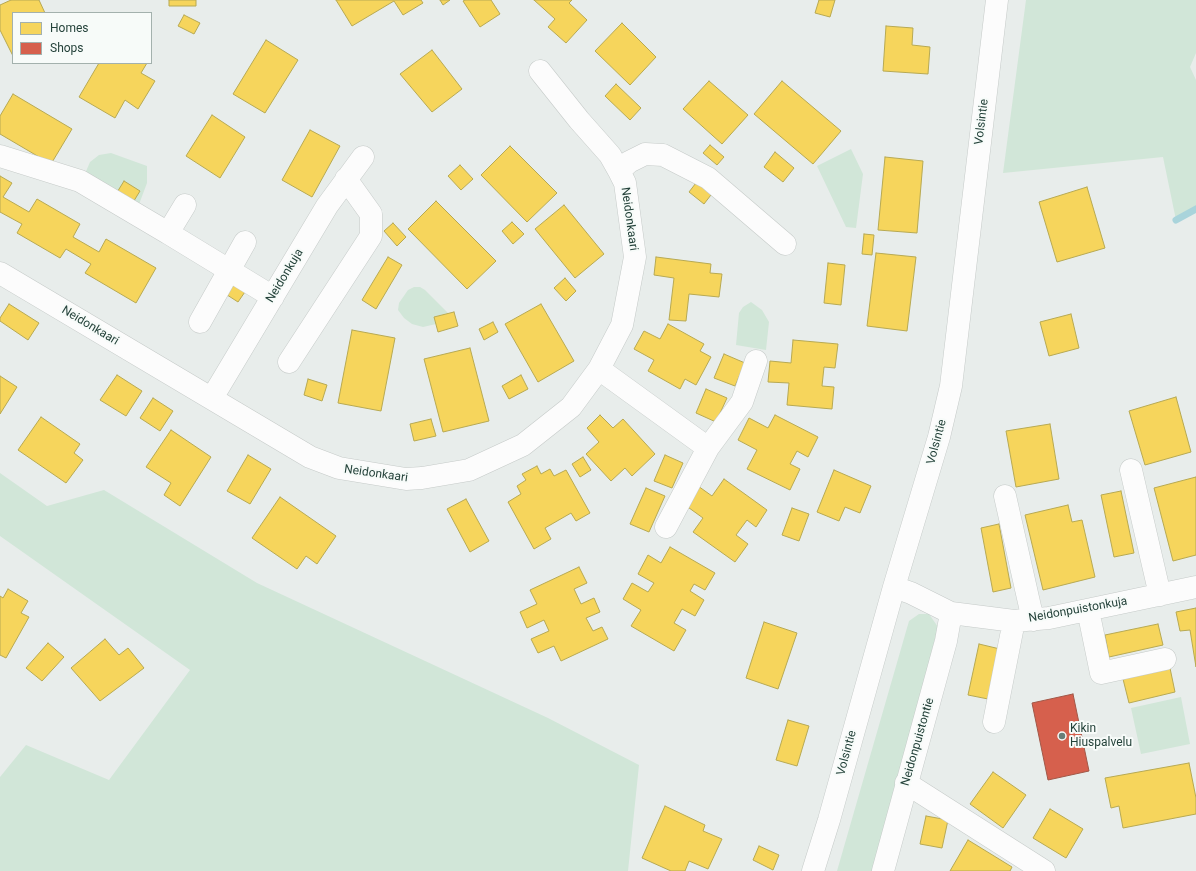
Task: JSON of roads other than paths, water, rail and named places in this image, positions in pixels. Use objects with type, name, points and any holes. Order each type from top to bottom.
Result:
[{"type":"street","name":"Volsintie","points":[[813,871],[829,820],[894,587],[939,437],[950,386],[997,0]]},
{"type":"street","name":"Neidonkaari","points":[[0,273],[212,398],[310,458],[339,468],[406,479],[422,478],[469,470],[523,445],[571,407],[599,369],[622,325],[635,257],[625,183],[619,171],[610,155],[578,120],[540,71]]},
{"type":"street","points":[[619,171],[629,162],[645,154],[663,155],[708,178],[785,244]]},
{"type":"street","points":[[0,156],[80,181],[273,297]]},
{"type":"street","name":"Neidonkuja","points":[[212,398],[327,206],[363,157]]},
{"type":"street","points":[[289,362],[371,236],[371,214],[346,179]]},
{"type":"street","points":[[168,233],[185,205]]},
{"type":"street","points":[[200,322],[245,242]]},
{"type":"street","points":[[666,527],[708,448],[742,402],[756,361]]},
{"type":"street","points":[[599,369],[708,448]]},
{"type":"street","points":[[1131,470],[1160,595]]},
{"type":"street","points":[[994,722],[1023,620],[1005,496]]},
{"type":"street","name":"Neidonpuistonkuja","points":[[894,587],[912,593],[951,613],[1023,620],[1088,610],[1196,587]]},
{"type":"street","points":[[1088,610],[1100,673],[1165,659]]},
{"type":"street","name":"Neidonpuistontie","points":[[882,871],[946,641],[951,613]]},
{"type":"street","points":[[906,783],[1044,871]]},
{"type":"waterway","points":[[1176,220],[1196,209]]},
{"type":"place","name":"Kikin Hiuspalvelu","points":[[1062,736]]}]
